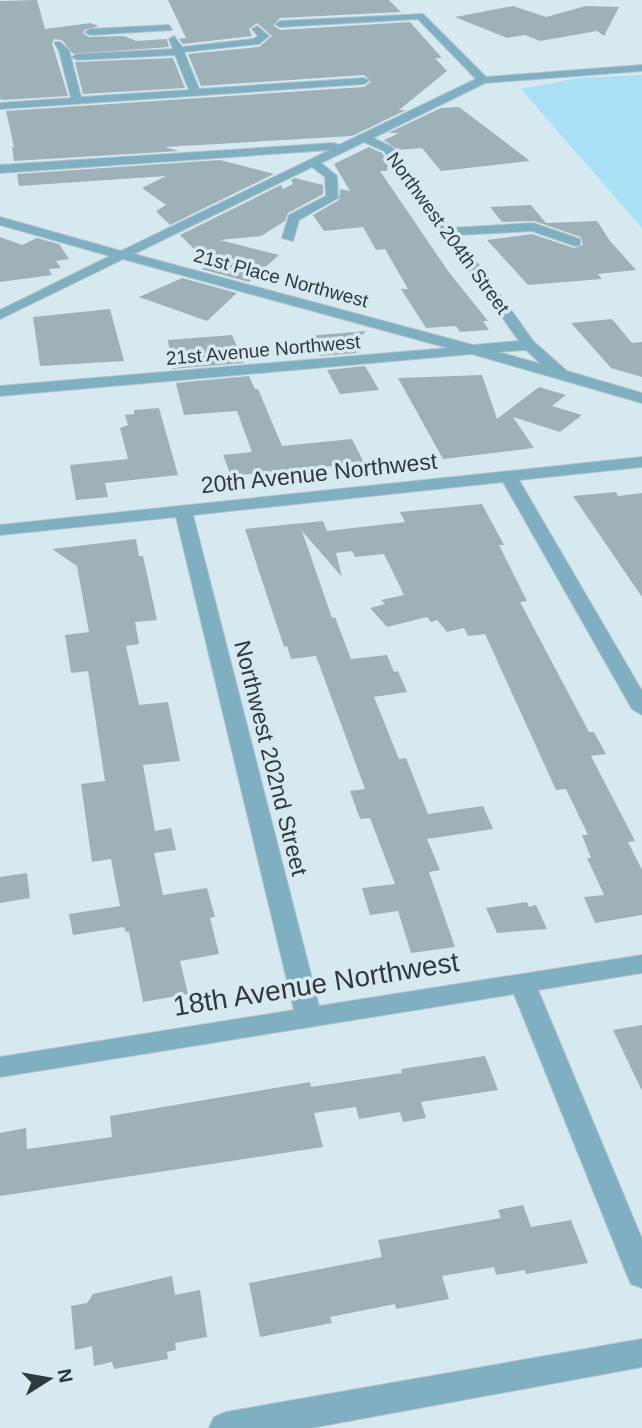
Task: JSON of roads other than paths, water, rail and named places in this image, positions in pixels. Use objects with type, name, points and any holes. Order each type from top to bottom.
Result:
[{"type":"street","points":[[280,24],[420,16],[483,80],[642,68]]},
{"type":"street","points":[[90,32],[168,24],[195,93]]},
{"type":"street","points":[[77,57],[178,51],[256,42],[264,36],[257,29]]},
{"type":"street","points":[[57,44],[64,50],[77,101]]},
{"type":"street","name":"Northwest 204th Street","points":[[362,137],[483,80]]},
{"type":"street","points":[[0,106],[364,81]]},
{"type":"street","points":[[0,315],[362,137]]},
{"type":"street","name":"Northwest 204th Street","points":[[362,137],[388,149],[529,345],[562,374],[642,398]]},
{"type":"street","points":[[0,169],[343,145]]},
{"type":"street","points":[[288,238],[293,218],[332,198],[331,176],[310,161]]},
{"type":"street","name":"21st Place Northwest","points":[[0,221],[562,374]]},
{"type":"street","points":[[448,232],[533,227],[575,242]]},
{"type":"street","name":"21st Avenue Northwest","points":[[0,391],[529,345]]},
{"type":"street","name":"20th Avenue Northwest","points":[[0,530],[642,462]]},
{"type":"street","points":[[508,477],[642,709]]},
{"type":"street","name":"Northwest 202nd Street","points":[[183,510],[309,1017]]},
{"type":"street","name":"18th Avenue Northwest","points":[[0,1067],[642,964]]},
{"type":"street","points":[[522,983],[642,1275]]},
{"type":"street","points":[[226,1428],[642,1353]]}]
